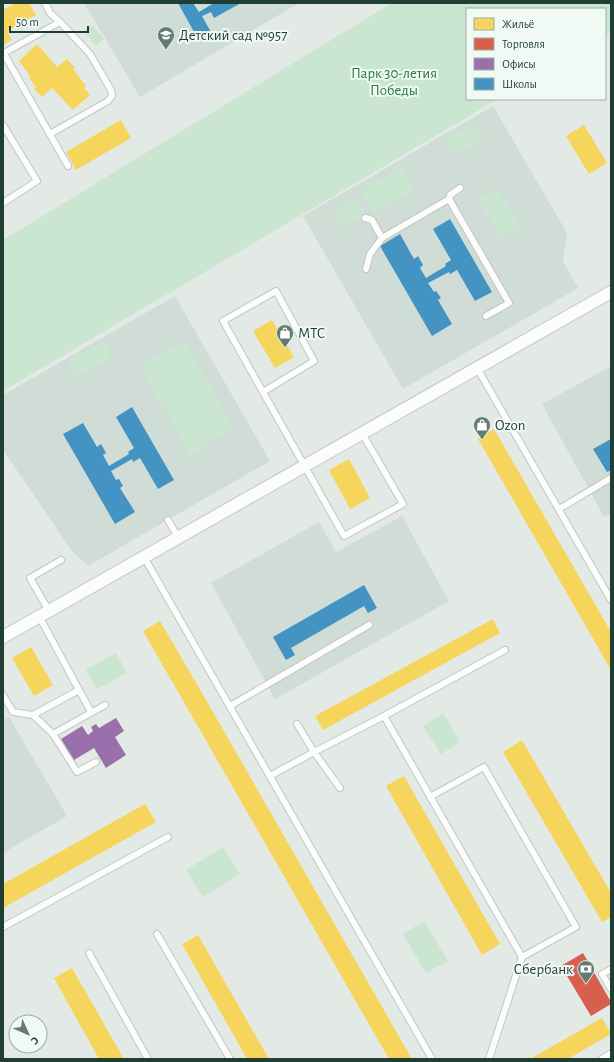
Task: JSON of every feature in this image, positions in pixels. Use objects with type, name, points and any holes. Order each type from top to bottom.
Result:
[{"type":"street","points":[[3,637],[611,292]]},
{"type":"lane","points":[[45,3],[50,13],[90,54],[111,90],[112,96],[108,101],[50,134]]},
{"type":"lane","points":[[60,22],[4,52],[68,166]]},
{"type":"lane","points":[[3,125],[37,181],[3,203]]},
{"type":"lane","points":[[366,269],[370,254],[382,238],[449,199],[450,195],[460,188]]},
{"type":"lane","points":[[449,199],[509,303],[486,316]]},
{"type":"lane","points":[[372,220],[376,214]]},
{"type":"lane","points":[[365,218],[372,220],[382,238]]},
{"type":"lane","points":[[263,392],[314,361],[276,292],[223,321],[344,536],[403,504],[362,433]]},
{"type":"lane","points":[[477,368],[611,600]]},
{"type":"lane","points":[[559,509],[611,478]]},
{"type":"lane","points":[[168,520],[178,537]]},
{"type":"lane","points":[[144,557],[432,1059]]},
{"type":"lane","points":[[61,560],[30,578],[44,614],[79,690],[91,712]]},
{"type":"lane","points":[[230,706],[369,625]]},
{"type":"lane","points":[[270,776],[505,650]]},
{"type":"lane","points":[[33,715],[79,690]]},
{"type":"lane","points":[[3,695],[13,712],[33,715],[53,734],[77,772],[96,762]]},
{"type":"lane","points":[[53,734],[104,705]]},
{"type":"lane","points":[[384,716],[522,957]]},
{"type":"lane","points":[[298,724],[314,752],[340,788]]},
{"type":"lane","points":[[430,796],[484,767],[576,927],[522,957],[489,1059]]},
{"type":"lane","points":[[3,927],[168,837]]},
{"type":"lane","points":[[157,934],[230,1059]]},
{"type":"lane","points":[[89,953],[148,1059]]},
{"type":"lane","points":[[611,969],[602,974],[611,989]]},
{"type":"lane","points":[[602,1059],[611,1053]]},
{"type":"shaded area","name":"Детский сад №957","points":[[84,3],[299,3],[140,97]]},
{"type":"shaded area","points":[[493,106],[567,233],[563,261],[578,288],[403,389],[303,216]]},
{"type":"shaded area","points":[[175,296],[270,461],[88,566],[72,551],[3,450],[3,395]]},
{"type":"shaded area","points":[[611,366],[611,513],[604,517],[542,404]]},
{"type":"shaded area","points":[[402,516],[449,601],[275,699],[211,583],[319,522],[336,552]]},
{"type":"shaded area","points":[[9,717],[67,816],[3,853],[3,721]]},
{"type":"green space","name":"Парк 30-летия Победы","points":[[392,3],[611,3],[611,32],[606,35],[606,8],[466,8],[466,100],[496,100],[3,391],[3,240]]},
{"type":"green space","points":[[92,25],[104,39],[96,46],[84,31]]},
{"type":"green space","points":[[474,122],[484,139],[454,156],[444,140]]},
{"type":"green space","points":[[401,167],[414,191],[374,214],[361,191]]},
{"type":"green space","points":[[497,187],[520,227],[501,238],[477,199]]},
{"type":"green space","points":[[355,197],[366,216],[342,229],[332,211]]},
{"type":"green space","points":[[104,341],[112,358],[76,376],[68,360]]},
{"type":"green space","points":[[185,341],[235,429],[190,455],[140,366]]},
{"type":"green space","points":[[116,653],[127,673],[97,689],[86,670]]},
{"type":"green space","points":[[443,713],[460,742],[441,754],[423,726]]},
{"type":"green space","points":[[223,847],[240,874],[203,897],[186,870]]},
{"type":"green space","points":[[424,921],[448,961],[426,973],[403,934]]},
{"type":"building: Жильё","points":[[16,3],[29,3],[36,15],[7,31],[12,40],[3,45],[3,10]]},
{"type":"building: Жильё","points":[[37,44],[57,67],[67,59],[75,68],[73,69],[86,86],[84,88],[90,95],[73,110],[52,88],[42,97],[34,89],[36,87],[29,78],[31,77],[19,61]]},
{"type":"building: Жильё","points":[[121,120],[131,138],[76,170],[66,152]]},
{"type":"building: Жильё","points":[[584,125],[607,163],[589,174],[566,136]]},
{"type":"building: Жильё","points":[[272,320],[294,357],[275,368],[253,331]]},
{"type":"building: Жильё","points":[[494,429],[611,632],[611,670],[478,439]]},
{"type":"building: Жильё","points":[[349,459],[370,498],[350,509],[329,470]]},
{"type":"building: Жильё","points":[[493,619],[500,633],[323,730],[315,716]]},
{"type":"building: Жильё","points":[[160,621],[412,1059],[389,1059],[143,631]]},
{"type":"building: Жильё","points":[[31,647],[53,685],[34,696],[12,658]]},
{"type":"building: Жильё","points":[[522,740],[611,893],[611,917],[602,922],[503,752]]},
{"type":"building: Жильё","points":[[404,776],[500,944],[482,955],[386,786]]},
{"type":"building: Жильё","points":[[145,804],[156,822],[3,908],[3,884]]},
{"type":"building: Жильё","points":[[198,935],[269,1059],[247,1059],[182,944]]},
{"type":"building: Жильё","points":[[72,968],[124,1059],[99,1059],[54,978]]},
{"type":"building: Жильё","points":[[602,1018],[611,1034],[568,1059],[530,1059]]},
{"type":"building: Торговля","name":"Сбербанк","points":[[583,953],[611,1002],[611,1004],[591,1016],[561,966]]},
{"type":"building: Офисы","points":[[116,718],[124,731],[115,737],[126,755],[106,768],[94,748],[74,760],[61,739],[82,726],[88,735],[93,731],[91,727],[96,724],[99,728]]},
{"type":"building: Школы","points":[[178,3],[193,3],[199,12],[214,3],[241,3],[214,18],[211,12],[202,16],[212,34],[199,41]]},
{"type":"building: Школы","points":[[450,219],[492,292],[475,301],[457,270],[450,274],[449,272],[428,283],[434,292],[436,291],[441,298],[438,300],[452,324],[432,336],[380,246],[400,234],[414,259],[418,256],[423,265],[420,268],[426,278],[446,266],[445,264],[451,260],[433,229]]},
{"type":"building: Школы","points":[[132,407],[174,480],[158,489],[140,458],[133,462],[132,459],[111,471],[116,480],[119,479],[123,486],[120,488],[135,512],[115,524],[63,434],[83,423],[97,447],[101,444],[106,453],[103,455],[109,466],[129,454],[128,452],[134,448],[116,417]]},
{"type":"building: Школы","points":[[611,439],[611,470],[607,472],[593,449]]},
{"type":"building: Школы","points":[[364,585],[377,608],[368,613],[364,606],[291,648],[295,655],[286,660],[273,637]]},
{"type":"place","name":"Детский сад №957","points":[[166,50]]},
{"type":"place","name":"МТС","points":[[285,348]]},
{"type":"place","name":"Ozon","points":[[482,440]]},
{"type":"place","name":"Сбербанк","points":[[586,984]]}]
